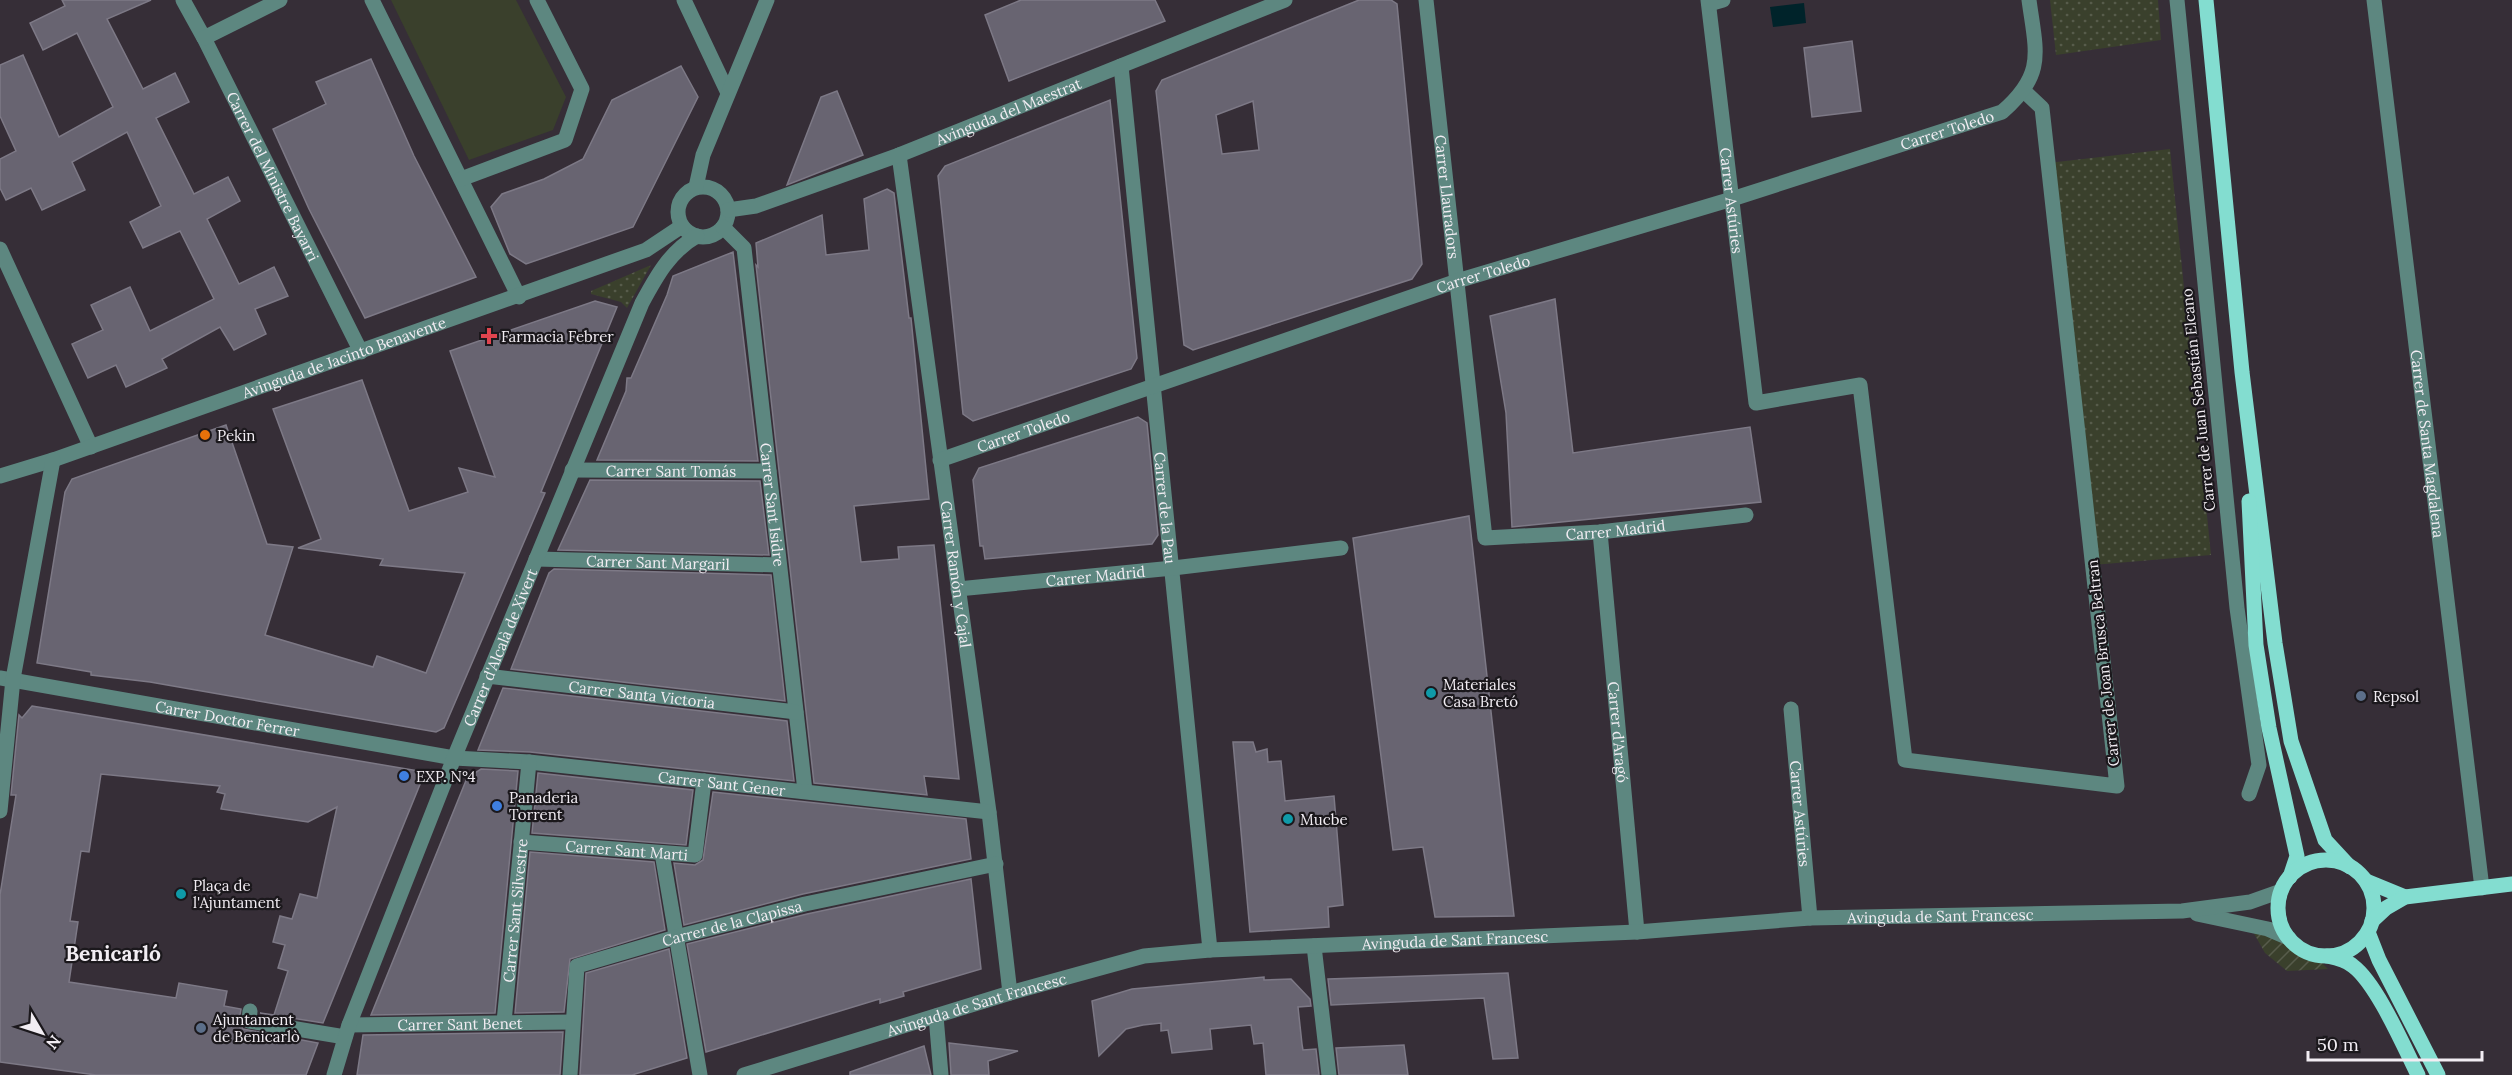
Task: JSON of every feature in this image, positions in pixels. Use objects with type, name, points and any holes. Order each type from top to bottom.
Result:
[{"type":"main road","points":[[2206,0],[2242,372],[2275,643],[2291,741],[2325,840],[2350,867],[2366,880],[2405,897]]},
{"type":"main road","points":[[2242,372],[2256,645],[2270,728],[2297,856],[2290,877]]},
{"type":"main road","points":[[2350,867],[2330,860],[2319,861],[2298,869],[2281,891],[2279,916],[2289,938],[2306,951],[2342,960],[2360,971],[2418,1075]]},
{"type":"main road","points":[[2366,880],[2373,900],[2370,927],[2379,960],[2438,1075]]},
{"type":"main road","points":[[2327,956],[2346,951],[2386,908],[2405,897],[2512,884]]},
{"type":"street","name":"Carrer del Ministre Bayarri","points":[[183,0],[362,352]]},
{"type":"street","points":[[204,38],[280,0]]},
{"type":"street","points":[[372,0],[519,297]]},
{"type":"street","points":[[461,179],[565,140],[582,89],[537,0]]},
{"type":"street","points":[[684,0],[728,93]]},
{"type":"street","points":[[696,187],[698,172],[767,0]]},
{"type":"street","name":"Avinguda del Maestrat","points":[[728,210],[756,206],[899,155],[1285,0]]},
{"type":"street","name":"Carrer Llauradors","points":[[1426,0],[1485,538]]},
{"type":"street","points":[[2024,91],[2037,58],[2029,0]]},
{"type":"street","name":"Carrer de Juan Sebastián Elcano","points":[[2177,0],[2237,608],[2259,765],[2249,794]]},
{"type":"street","name":"Carrer de Santa Magdalena","points":[[2374,0],[2482,888]]},
{"type":"street","name":"Carrer Astúries","points":[[1713,2],[1732,199],[1756,403]]},
{"type":"street","name":"Carrer de la Pau","points":[[1121,66],[1210,950]]},
{"type":"street","name":"Carrer Toledo","points":[[940,460],[1457,281],[1732,199],[2002,112],[2024,91]]},
{"type":"street","name":"Carrer de Joan Brusca Beltran","points":[[1756,403],[1860,385],[1905,760],[2117,786],[2042,108],[2024,91]]},
{"type":"street","name":"Carrer Ramón y Cajal","points":[[899,155],[996,864],[1010,993]]},
{"type":"street","points":[[696,187],[718,191],[723,196],[728,210],[723,227],[711,236],[697,236],[682,226],[679,219],[679,203],[683,196],[696,187]]},
{"type":"street","name":"Avinguda de Jacinto Benavente","points":[[0,476],[91,447],[519,297],[646,250],[682,226]]},
{"type":"street","name":"Carrer Sant Isidre","points":[[723,227],[744,248],[805,791]]},
{"type":"street","name":"Carrer d'Alcalà de Xivert","points":[[334,1075],[347,1031],[454,758],[572,470],[649,290],[673,255],[697,236]]},
{"type":"street","points":[[0,249],[91,447]]},
{"type":"street","points":[[0,811],[7,678],[53,460]]},
{"type":"street","name":"Carrer Sant Tomás","points":[[572,470],[769,471]]},
{"type":"street","name":"Carrer Madrid","points":[[1485,538],[1600,532],[1746,515]]},
{"type":"street","name":"Carrer d'Aragó","points":[[1600,532],[1637,932]]},
{"type":"street","name":"Carrer Madrid","points":[[958,589],[1173,568],[1341,548]]},
{"type":"street","name":"Carrer Sant Margaril","points":[[536,558],[779,565]]},
{"type":"street","name":"Carrer Santa Victoria","points":[[487,676],[796,712]]},
{"type":"street","name":"Carrer Doctor Ferrer","points":[[7,678],[454,758]]},
{"type":"street","name":"Carrer Astúries","points":[[1791,709],[1810,918]]},
{"type":"street","name":"Carrer Sant Gener","points":[[454,758],[529,762],[989,812]]},
{"type":"street","name":"Carrer Sant Silvestre","points":[[504,1022],[529,762]]},
{"type":"street","name":"Carrer Sant Marti","points":[[521,842],[695,855],[704,781]]},
{"type":"street","points":[[662,853],[700,1075]]},
{"type":"street","name":"Carrer de la Clapissa","points":[[570,1075],[577,966],[676,937],[804,904],[996,864]]},
{"type":"street","name":"Avinguda de Sant Francesc","points":[[744,1075],[1010,993],[1144,956],[1210,950],[1637,932],[1810,918],[2182,911],[2250,902],[2281,891]]},
{"type":"street","name":"Avinguda de Sant Francesc","points":[[2182,911],[2268,928],[2289,938]]},
{"type":"street","points":[[1314,946],[1329,1075]]},
{"type":"street","name":"Carrer Sant Benet","points":[[250,1011],[249,1021],[347,1031],[504,1022],[572,1022]]},
{"type":"street","points":[[936,1016],[941,1075]]},
{"type":"green space","points":[[391,0],[516,0],[566,97],[553,130],[469,160]]},
{"type":"green space","points":[[2050,0],[2158,0],[2161,40],[2056,55]]},
{"type":"green space","points":[[2170,149],[2211,555],[2093,565],[2048,163]]},
{"type":"green space","points":[[651,265],[627,308],[621,302],[591,294],[591,291]]},
{"type":"green space","points":[[2252,930],[2275,938],[2305,960],[2321,962],[2328,969],[2287,971],[2265,953]]},
{"type":"water","points":[[1804,3],[1806,23],[1773,27],[1770,7]]},
{"type":"building","points":[[62,0],[151,0],[107,19],[143,89],[175,73],[189,102],[156,118],[194,194],[228,177],[240,201],[207,219],[239,284],[274,267],[288,296],[255,309],[266,334],[234,350],[220,327],[162,359],[167,368],[126,387],[116,365],[88,378],[72,344],[103,330],[91,305],[130,287],[150,331],[214,299],[180,231],[143,248],[130,222],[161,206],[127,132],[72,162],[85,190],[42,210],[31,188],[6,200],[0,188],[0,159],[16,151],[0,116],[0,65],[23,55],[59,137],[113,107],[77,33],[43,50],[30,23],[65,6]]},
{"type":"building","points":[[1021,0],[1155,0],[1165,21],[1009,81],[985,15]]},
{"type":"building","points":[[1359,0],[1391,0],[1397,4],[1422,264],[1412,279],[1193,350],[1184,345],[1156,91],[1162,80]],"holes":[[[1253,101],[1259,150],[1222,154],[1216,115]]]},
{"type":"building","points":[[1852,41],[1861,111],[1812,117],[1804,48]]},
{"type":"building","points":[[371,59],[414,156],[476,277],[365,318],[309,209],[273,129],[326,104],[316,82]]},
{"type":"building","points":[[681,66],[698,97],[633,227],[526,264],[510,254],[491,207],[502,194],[544,179],[583,159],[612,100]]},
{"type":"building","points":[[837,91],[863,155],[787,185],[821,97]]},
{"type":"building","points":[[1110,100],[1137,358],[1131,369],[973,421],[963,414],[938,176],[945,166]]},
{"type":"building","points":[[887,189],[894,193],[909,318],[911,318],[929,499],[854,506],[861,562],[899,559],[898,547],[934,545],[959,779],[924,776],[927,795],[814,783],[756,265],[758,267],[756,243],[822,215],[826,255],[869,250],[864,199]]},
{"type":"building","points":[[733,252],[758,461],[597,460],[626,391],[627,378],[631,378],[673,276]]},
{"type":"building","points":[[1555,299],[1573,453],[1750,427],[1761,502],[1512,527],[1506,413],[1490,316]]},
{"type":"building","points":[[595,301],[617,307],[541,492],[545,493],[444,728],[436,732],[150,682],[91,675],[91,672],[37,663],[65,492],[72,479],[226,425],[267,544],[293,547],[265,635],[373,667],[377,656],[426,673],[465,573],[380,565],[383,559],[298,548],[321,539],[273,409],[362,380],[409,511],[468,492],[459,468],[495,477],[450,351]]},
{"type":"building","points":[[1138,417],[1147,423],[1158,535],[1152,544],[985,559],[983,546],[980,546],[973,480],[979,468]]},
{"type":"building","points":[[590,480],[760,481],[769,555],[558,550]]},
{"type":"building","name":"Materiales Casa Bretó","points":[[1469,516],[1514,916],[1435,917],[1423,847],[1393,850],[1353,538]]},
{"type":"building","points":[[554,569],[771,575],[785,701],[511,669],[549,573]]},
{"type":"building","points":[[503,688],[787,721],[794,781],[530,752],[478,750]]},
{"type":"building","points":[[32,706],[425,772],[323,1023],[260,1013],[274,1015],[288,971],[278,968],[285,945],[273,942],[280,916],[292,919],[300,894],[317,898],[337,807],[308,822],[221,809],[225,794],[217,792],[220,786],[101,774],[89,852],[81,851],[70,921],[78,922],[69,982],[176,998],[179,983],[227,991],[224,1006],[241,1009],[239,1021],[243,1029],[318,1043],[306,1075],[96,1075],[0,1062],[0,895],[16,795],[11,795],[19,715],[22,718]]},
{"type":"building","name":"Mucbe","points":[[1233,742],[1253,742],[1256,752],[1267,749],[1268,762],[1281,761],[1285,801],[1334,796],[1343,905],[1328,907],[1329,927],[1250,932]]},
{"type":"building","points":[[481,769],[518,771],[495,1013],[371,1015],[467,778]]},
{"type":"building","points":[[538,773],[693,790],[686,845],[532,833]]},
{"type":"building","points":[[713,792],[966,819],[971,859],[803,894],[684,925],[674,863],[695,865],[703,860]]},
{"type":"building","points":[[530,852],[654,862],[665,930],[570,959],[564,1012],[515,1013]]},
{"type":"building","points":[[971,879],[981,969],[903,992],[904,996],[880,1003],[880,999],[876,1000],[706,1052],[687,944],[807,914]]},
{"type":"building","points":[[669,949],[687,1058],[632,1075],[580,1075],[586,973]]},
{"type":"building","points":[[1508,973],[1518,1058],[1493,1059],[1484,998],[1331,1005],[1328,979]]},
{"type":"building","points":[[1264,977],[1264,980],[1291,979],[1310,999],[1311,1006],[1298,1007],[1302,1044],[1303,1050],[1316,1049],[1319,1075],[1266,1075],[1263,1043],[1254,1044],[1251,1025],[1210,1029],[1212,1049],[1172,1053],[1168,1030],[1161,1031],[1161,1023],[1143,1025],[1126,1029],[1099,1056],[1092,1001],[1132,989]]},
{"type":"building","points":[[563,1032],[560,1075],[357,1075],[363,1035]]},
{"type":"building","points":[[949,1043],[1018,1051],[988,1061],[989,1075],[951,1075]]},
{"type":"building","points":[[1404,1045],[1408,1075],[1339,1075],[1336,1048]]},
{"type":"building","points":[[924,1046],[931,1075],[850,1075],[850,1072]]},
{"type":"place","name":"Farmacia Febrer","points":[[489,336]]},
{"type":"place","name":"Pekin","points":[[205,435]]},
{"type":"place","name":"Materiales Casa Bretó","points":[[1431,693]]},
{"type":"place","name":"Repsol","points":[[2361,696]]},
{"type":"place","name":"EXP. N°4","points":[[404,776]]},
{"type":"place","name":"Panaderia Torrent","points":[[497,806]]},
{"type":"place","name":"Mucbe","points":[[1288,819]]},
{"type":"place","name":"Plaça de l'Ajuntament","points":[[181,894]]},
{"type":"place","name":"Ajuntament de Benicarlò","points":[[201,1028]]},
{"type":"district","name":"Benicarló","points":[[113,953]]}]
